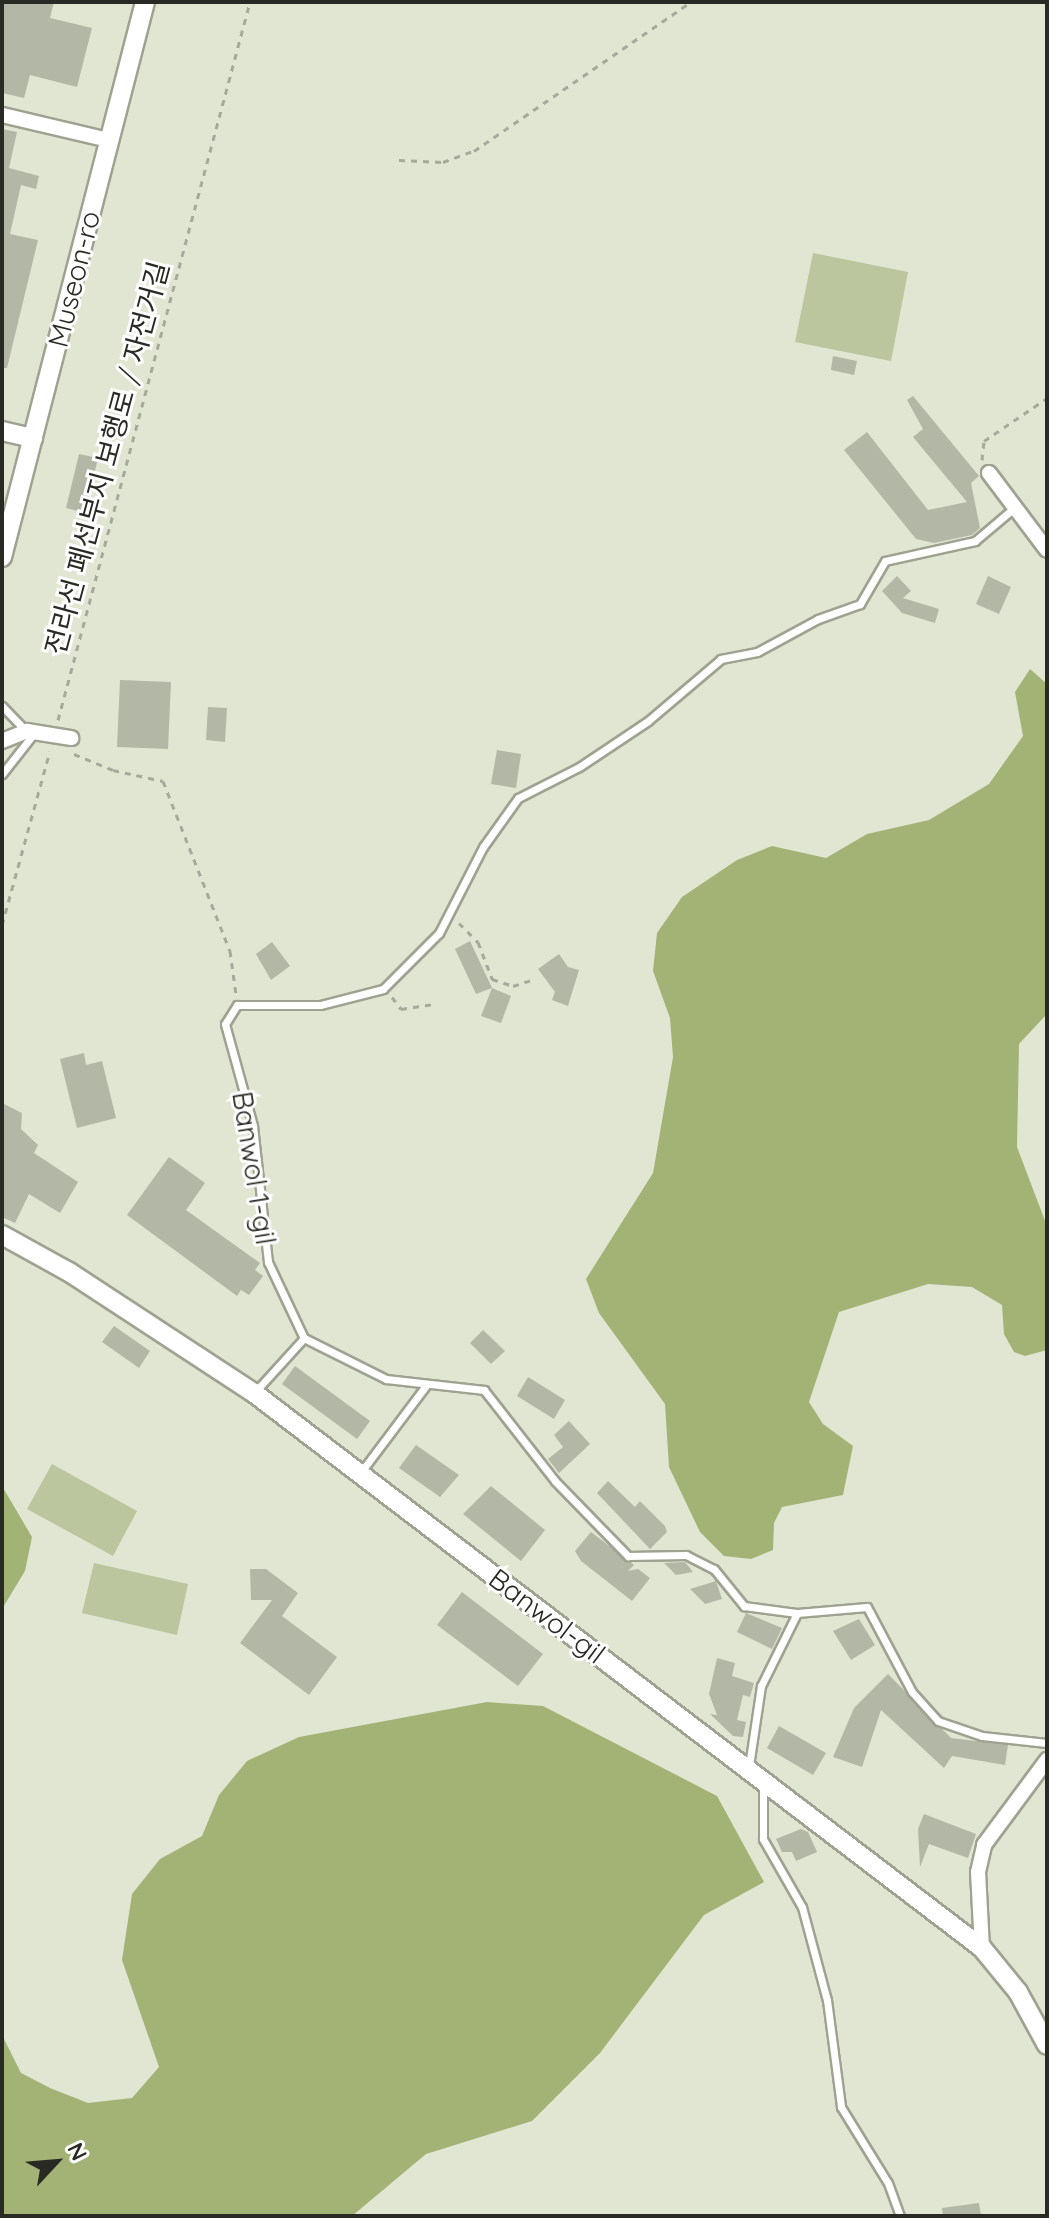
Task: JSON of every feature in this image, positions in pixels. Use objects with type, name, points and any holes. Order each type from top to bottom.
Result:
[{"type":"street","name":"Museon-ro","points":[[2,557],[145,2]]},
{"type":"street","points":[[2,115],[109,140]]},
{"type":"street","points":[[2,431],[33,438]]},
{"type":"street","points":[[989,473],[1047,550]]},
{"type":"street","points":[[2,741],[31,732],[53,740],[71,738]]},
{"type":"street","name":"Banwol-gil","points":[[2,1235],[69,1272],[254,1393],[982,1948],[1018,1992],[1047,2045]]},
{"type":"street","points":[[982,1948],[978,1872],[984,1845],[1047,1760]]},
{"type":"lane","points":[[237,1005],[320,1005],[387,986],[427,949],[449,916],[490,835],[523,794],[579,767],[648,721],[721,659],[757,652],[818,619],[860,604],[885,561],[975,541],[1014,508]]},
{"type":"lane","points":[[2,706],[31,732],[2,774]]},
{"type":"lane","name":"Banwol 1-gil","points":[[237,1005],[227,1016],[225,1027],[253,1126],[268,1262],[304,1338]]},
{"type":"lane","points":[[254,1393],[304,1338],[386,1379],[489,1393],[555,1481],[628,1556],[686,1555],[714,1569],[737,1604],[797,1613],[867,1607],[905,1682],[938,1721],[982,1736],[1047,1743]]},
{"type":"lane","points":[[360,1474],[427,1384]]},
{"type":"lane","points":[[797,1613],[761,1686],[756,1775],[763,1839],[802,1907],[827,2000],[841,2107],[888,2183],[900,2216]]},
{"type":"path","name":"전라선 폐선부지 보행로 / 자전거길","points":[[2,925],[250,2]]},
{"type":"path","points":[[399,160],[443,162],[487,143],[691,2]]},
{"type":"path","points":[[989,473],[982,444],[1047,398]]},
{"type":"path","points":[[53,740],[113,770],[163,781],[230,951],[237,1005]]},
{"type":"path","points":[[449,916],[474,936],[492,979],[513,986],[531,980]]},
{"type":"path","points":[[387,986],[401,1009],[432,1004]]},
{"type":"green space","points":[[813,253],[908,272],[891,361],[795,342]]},
{"type":"green space","points":[[1030,669],[1047,684],[1047,1014],[1019,1044],[1017,1147],[1047,1226],[1047,1350],[1025,1356],[1014,1352],[1004,1334],[1002,1305],[972,1287],[928,1284],[839,1312],[809,1402],[823,1424],[853,1446],[843,1495],[782,1507],[774,1523],[773,1550],[751,1559],[724,1556],[700,1532],[669,1467],[665,1404],[599,1313],[586,1279],[653,1173],[673,1057],[670,1018],[653,971],[657,933],[682,897],[737,860],[772,846],[826,858],[867,834],[929,820],[989,784],[1023,736],[1015,692]]},
{"type":"green space","points":[[52,1464],[137,1511],[113,1556],[27,1509]]},
{"type":"green space","points":[[2,1486],[32,1537],[25,1571],[2,1609]]},
{"type":"green space","points":[[94,1563],[188,1584],[177,1635],[82,1613]]},
{"type":"green space","points":[[487,1702],[543,1706],[717,1796],[764,1882],[704,1915],[600,2053],[532,2121],[426,2154],[352,2216],[2,2216],[2,2035],[21,2073],[50,2088],[88,2103],[132,2098],[159,2067],[122,1960],[132,1894],[160,1859],[202,1836],[219,1795],[247,1761],[299,1737]]},
{"type":"building","points":[[2,2],[54,2],[50,18],[92,28],[77,87],[30,75],[24,98],[2,93]]},
{"type":"building","points":[[2,129],[17,132],[9,168],[39,176],[36,189],[21,185],[10,234],[38,240],[7,368],[2,368]]},
{"type":"building","points":[[833,356],[857,361],[854,375],[831,370]]},
{"type":"building","points":[[913,396],[979,476],[971,483],[980,528],[972,535],[934,543],[916,539],[844,450],[867,432],[928,510],[967,502],[913,437],[923,429],[907,400]]},
{"type":"building","points":[[79,454],[98,458],[85,513],[66,508]]},
{"type":"building","points":[[897,576],[911,591],[903,598],[939,609],[935,623],[902,613],[882,591]]},
{"type":"building","points":[[988,576],[1011,587],[999,614],[976,604]]},
{"type":"building","points":[[120,680],[171,682],[168,749],[117,747]]},
{"type":"building","points":[[208,707],[227,708],[225,742],[206,740]]},
{"type":"building","points":[[497,750],[521,754],[516,788],[491,784]]},
{"type":"building","points":[[470,941],[492,988],[476,994],[455,949]]},
{"type":"building","points":[[272,942],[290,966],[271,980],[256,954]]},
{"type":"building","points":[[559,954],[568,967],[579,970],[568,1006],[552,1000],[555,992],[538,969]]},
{"type":"building","points":[[492,988],[511,996],[501,1023],[481,1016]]},
{"type":"building","points":[[84,1053],[86,1065],[102,1061],[116,1118],[77,1128],[60,1059]]},
{"type":"building","points":[[2,1103],[22,1113],[21,1129],[38,1145],[34,1153],[78,1182],[60,1213],[29,1194],[15,1223],[2,1217]]},
{"type":"building","points":[[169,1157],[205,1183],[186,1210],[260,1263],[255,1270],[263,1276],[249,1295],[241,1290],[237,1296],[127,1215]]},
{"type":"building","points":[[114,1326],[150,1351],[139,1368],[102,1342]]},
{"type":"building","points":[[483,1330],[505,1351],[491,1364],[470,1343]]},
{"type":"building","points":[[295,1366],[370,1421],[357,1439],[282,1384]]},
{"type":"building","points":[[528,1377],[565,1400],[554,1419],[517,1396]]},
{"type":"building","points":[[569,1421],[590,1444],[559,1473],[548,1459],[563,1447],[554,1435]]},
{"type":"building","points":[[416,1445],[459,1475],[440,1497],[399,1468]]},
{"type":"building","points":[[608,1481],[635,1507],[640,1501],[665,1526],[667,1532],[650,1549],[597,1493]]},
{"type":"building","points":[[491,1486],[545,1530],[521,1561],[463,1514]]},
{"type":"building","points":[[591,1532],[634,1565],[628,1571],[638,1569],[650,1578],[632,1601],[581,1561],[575,1551]]},
{"type":"building","points":[[685,1562],[693,1572],[676,1575],[664,1563]]},
{"type":"building","points":[[250,1569],[266,1569],[298,1593],[282,1616],[337,1657],[309,1695],[240,1643],[272,1600],[251,1600]]},
{"type":"building","points":[[716,1581],[722,1599],[705,1604],[690,1589]]},
{"type":"building","points":[[462,1592],[543,1654],[518,1686],[437,1625]]},
{"type":"building","points":[[746,1613],[782,1628],[772,1649],[737,1632]]},
{"type":"building","points":[[859,1619],[875,1645],[851,1660],[833,1631]]},
{"type":"building","points":[[717,1658],[735,1663],[732,1676],[754,1683],[750,1697],[743,1695],[737,1720],[746,1722],[743,1737],[733,1736],[710,1714],[717,1715],[709,1694]]},
{"type":"building","points":[[888,1674],[951,1738],[1008,1745],[1005,1765],[952,1756],[944,1768],[881,1710],[862,1767],[833,1757],[854,1708]]},
{"type":"building","points":[[779,1726],[826,1753],[813,1775],[767,1748]]},
{"type":"building","points":[[924,1814],[976,1834],[968,1858],[929,1844],[920,1867],[918,1829]]},
{"type":"building","points":[[801,1829],[808,1832],[817,1852],[796,1861],[792,1852],[782,1852],[776,1839]]},
{"type":"building","points":[[979,2203],[981,2216],[943,2216],[942,2208]]}]
